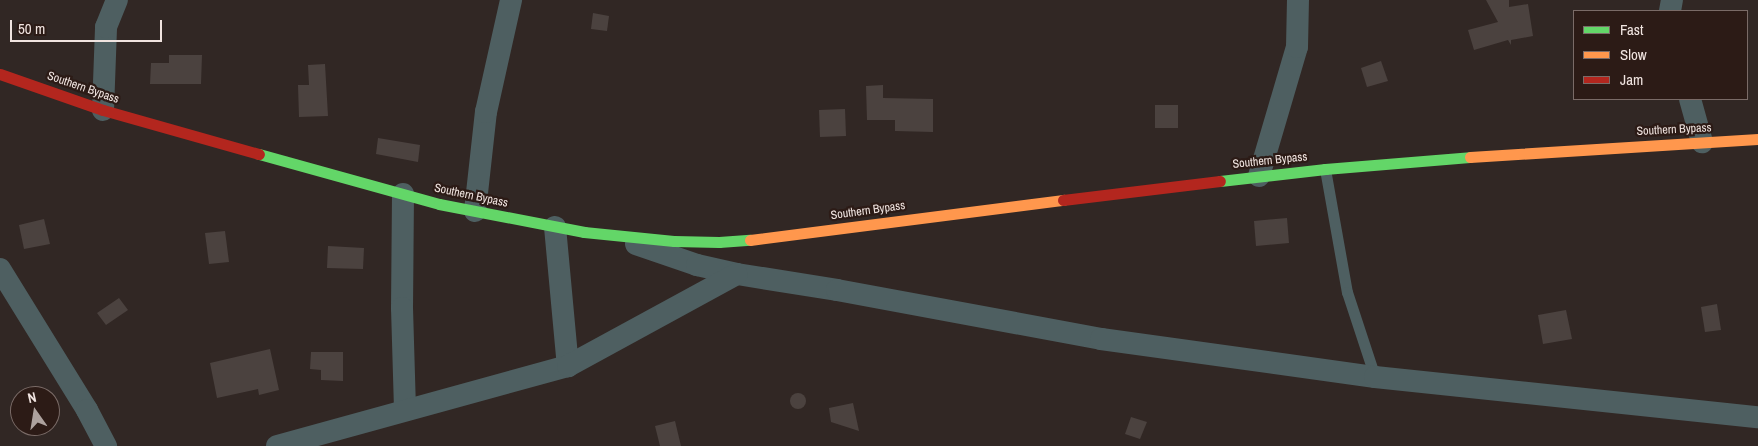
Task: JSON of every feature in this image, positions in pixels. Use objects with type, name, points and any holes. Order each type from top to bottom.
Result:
[{"type":"street","points":[[103,110],[106,27],[117,0]]},
{"type":"street","points":[[475,211],[486,112],[511,0]]},
{"type":"street","points":[[1260,176],[1297,47],[1298,0]]},
{"type":"street","name":"Southern Bypass","points":[[0,74],[103,110],[403,194],[475,211],[616,237],[701,242],[773,238],[958,212],[1325,169],[1552,151],[1758,139]]},
{"type":"street","points":[[1690,100],[1702,142]]},
{"type":"street","points":[[403,194],[402,308],[405,410]]},
{"type":"street","points":[[555,227],[568,366]]},
{"type":"street","points":[[616,237],[697,265],[737,274],[837,290],[1101,339],[1375,377],[1758,417]]},
{"type":"street","points":[[0,270],[82,402],[106,446]]},
{"type":"street","points":[[277,446],[568,366],[737,274]]},
{"type":"lane","points":[[1325,169],[1346,292],[1375,377]]},
{"type":"building","points":[[1486,0],[1509,0],[1509,7],[1528,4],[1533,36],[1511,40],[1511,45],[1508,40],[1474,50],[1468,30],[1498,22]]},
{"type":"building","points":[[593,13],[609,16],[607,31],[591,29]]},
{"type":"building","points":[[169,55],[202,55],[201,84],[150,84],[151,63],[169,63]]},
{"type":"building","points":[[1381,61],[1388,81],[1367,87],[1361,68]]},
{"type":"building","points":[[325,64],[328,116],[299,117],[298,85],[309,85],[308,65]]},
{"type":"building","points":[[883,85],[883,98],[933,99],[933,132],[895,131],[895,120],[867,120],[866,86]]},
{"type":"building","points":[[1155,105],[1178,105],[1178,128],[1155,128]]},
{"type":"building","points":[[845,109],[846,136],[820,137],[819,110]]},
{"type":"building","points":[[378,138],[420,145],[418,162],[376,154]]},
{"type":"building","points":[[1287,218],[1289,243],[1256,246],[1254,221]]},
{"type":"building","points":[[44,219],[50,244],[24,249],[19,225]]},
{"type":"building","points":[[225,231],[229,262],[209,264],[205,233]]},
{"type":"building","points":[[328,246],[364,248],[363,269],[327,268]]},
{"type":"building","points":[[119,298],[128,310],[106,325],[97,313]]},
{"type":"building","points":[[1717,304],[1721,330],[1705,332],[1701,307]]},
{"type":"building","points":[[1566,310],[1572,339],[1543,344],[1538,315]]},
{"type":"building","points":[[270,349],[279,390],[259,395],[258,389],[217,398],[210,363]]},
{"type":"building","points":[[311,352],[343,352],[343,381],[321,380],[321,370],[310,369]]},
{"type":"building","points":[[795,393],[801,393],[806,398],[804,407],[795,409],[790,404],[790,398]]},
{"type":"building","points":[[853,403],[859,431],[831,422],[829,408]]},
{"type":"building","points":[[1131,417],[1147,422],[1140,439],[1125,434]]},
{"type":"building","points":[[675,421],[681,446],[660,446],[655,426]]},
{"type":"traffic: fast","points":[[259,154],[439,204],[584,232],[674,241],[719,242],[750,240]]},
{"type":"traffic: fast","points":[[1220,181],[1325,169],[1470,157]]},
{"type":"traffic: slow","points":[[1470,157],[1758,139]]},
{"type":"traffic: slow","points":[[750,240],[1063,200]]},
{"type":"traffic: jam","points":[[0,74],[103,110],[259,154]]},
{"type":"traffic: jam","points":[[1063,200],[1220,181]]}]
